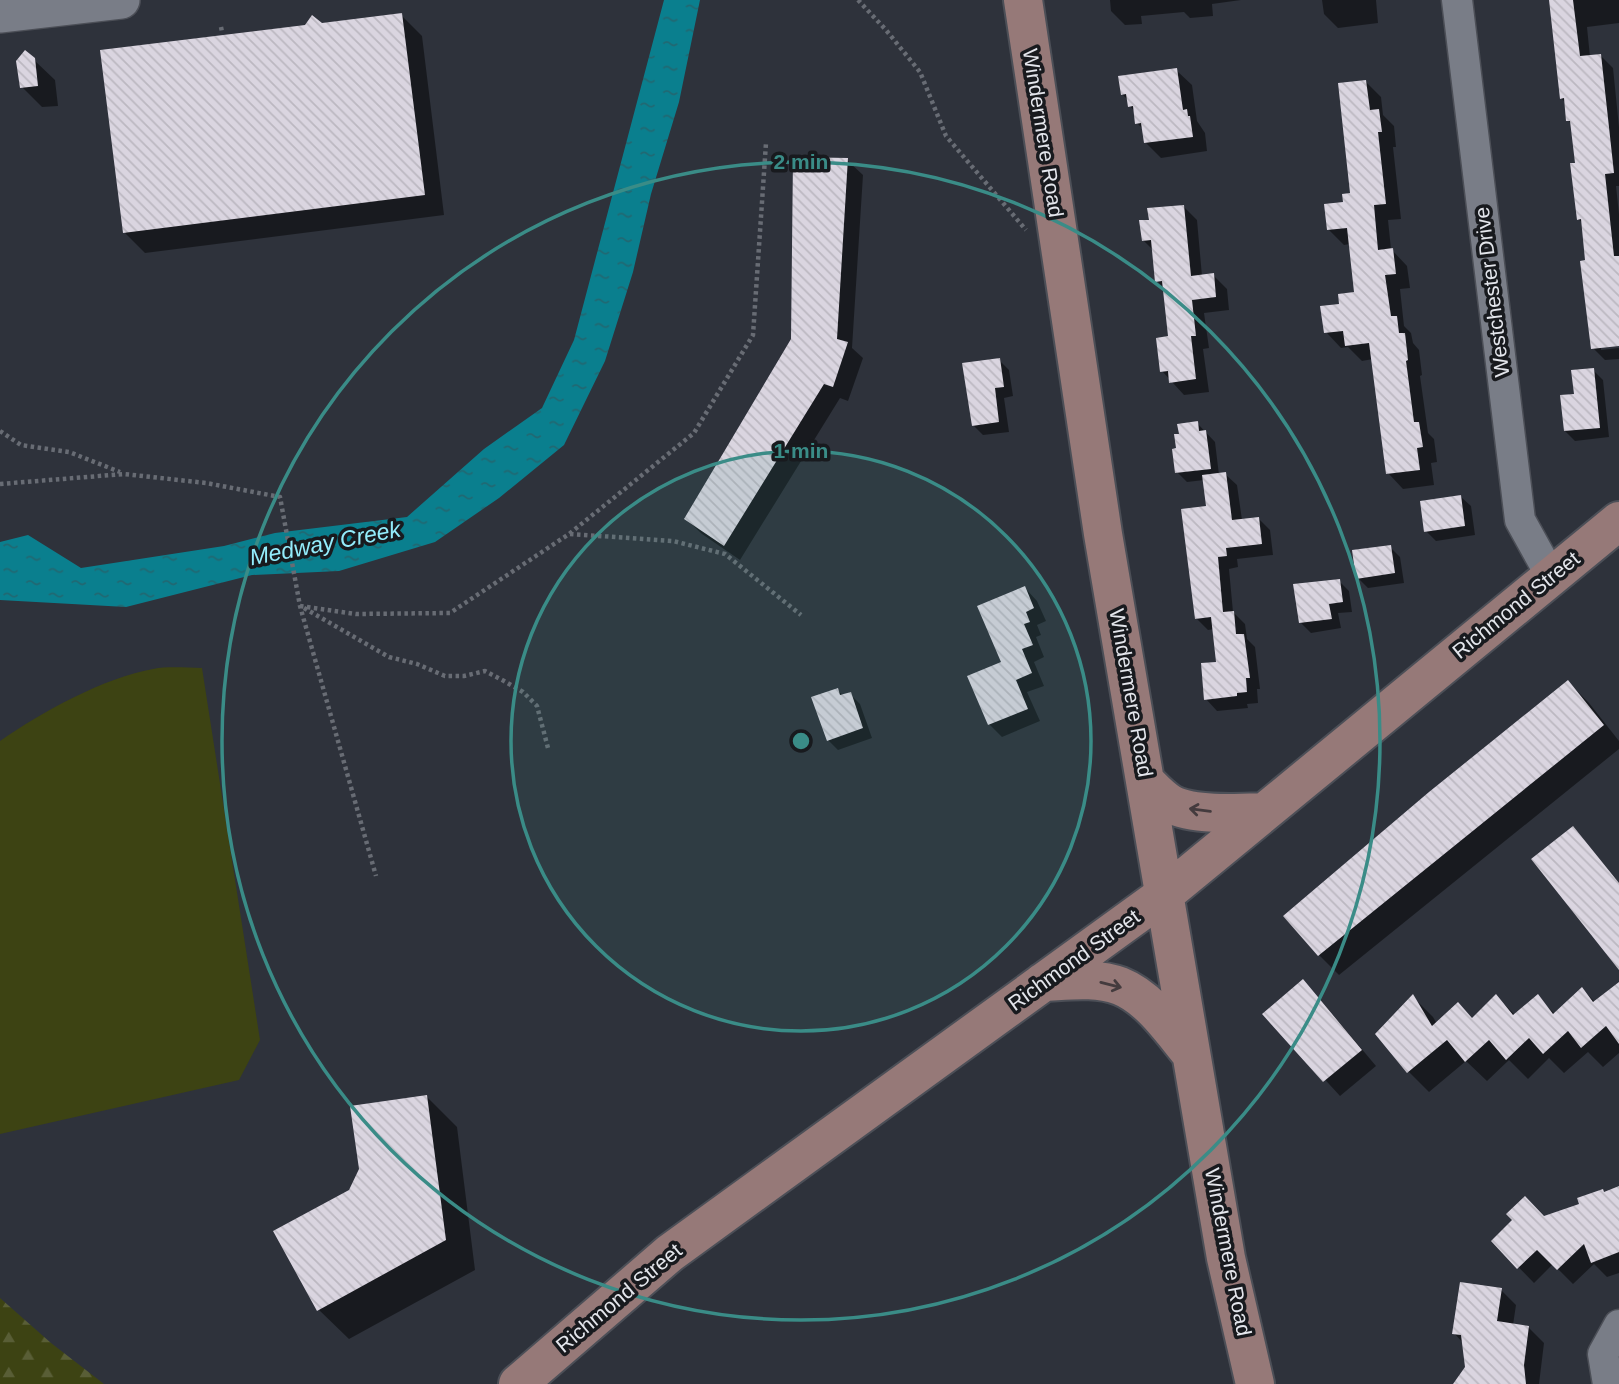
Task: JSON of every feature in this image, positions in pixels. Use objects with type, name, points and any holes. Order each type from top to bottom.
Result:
[{"type":"main road","name":"Windermere Road","points":[[1023,0],[1096,494],[1226,1258],[1255,1384]]},
{"type":"main road","name":"Richmond Street","points":[[518,1384],[670,1254],[1165,894],[1619,521]]},
{"type":"main road","points":[[1146,782],[1169,803],[1181,808],[1226,814],[1264,812]]},
{"type":"main road","points":[[1043,982],[1080,980],[1119,986],[1139,997],[1192,1054]]},
{"type":"street","points":[[0,14],[121,0]]},
{"type":"street","name":"Westchester Drive","points":[[1457,0],[1520,520],[1551,576]]},
{"type":"street","points":[[1608,1384],[1603,1354],[1619,1325]]},
{"type":"path","points":[[858,0],[920,72],[946,136],[1027,230]]},
{"type":"path","points":[[300,606],[356,614],[450,613],[569,534],[694,433],[753,335],[766,143]]},
{"type":"path","points":[[0,431],[21,445],[69,452],[124,474]]},
{"type":"path","points":[[0,484],[124,474],[206,483],[280,497],[300,606],[376,876]]},
{"type":"path","points":[[569,534],[673,541],[725,554],[801,615]]},
{"type":"path","points":[[300,606],[389,657],[417,664],[445,676],[464,676],[485,671],[523,692],[537,706],[548,748]]},
{"type":"green space","points":[[159,668],[202,668],[260,1040],[239,1080],[0,1134],[0,741],[54,708],[114,680]]},
{"type":"green space","points":[[0,1298],[51,1343],[104,1384],[0,1384]]},
{"type":"water","name":"Medway Creek","points":[[664,0],[700,0],[679,102],[651,194],[633,272],[605,361],[564,445],[499,498],[435,542],[339,571],[252,575],[126,607],[0,600],[0,542],[28,535],[81,568],[224,546],[275,533],[407,517],[484,449],[542,408],[574,340]]},
{"type":"building","points":[[1549,0],[1573,0],[1580,56],[1601,54],[1614,173],[1605,174],[1614,256],[1619,256],[1619,346],[1591,349],[1580,261],[1585,260],[1581,219],[1577,220],[1570,163],[1575,163],[1570,121],[1566,121],[1564,98],[1560,99]]},
{"type":"building","points":[[402,13],[425,195],[123,233],[100,50],[305,25],[312,15],[322,23]]},
{"type":"building","points":[[25,50],[35,58],[38,86],[20,88],[16,61]]},
{"type":"building","points":[[1177,68],[1183,110],[1187,109],[1190,116],[1193,137],[1144,143],[1141,123],[1135,124],[1133,106],[1128,107],[1126,94],[1121,95],[1118,76]]},
{"type":"building","points":[[1366,80],[1370,110],[1379,109],[1382,132],[1378,132],[1386,204],[1374,205],[1378,250],[1393,248],[1396,274],[1385,275],[1391,316],[1397,316],[1399,333],[1405,333],[1414,422],[1419,422],[1423,447],[1417,448],[1420,470],[1386,474],[1369,343],[1345,346],[1343,331],[1324,333],[1320,306],[1339,304],[1338,294],[1354,292],[1347,228],[1327,230],[1324,204],[1343,202],[1342,194],[1350,193],[1338,83]]},
{"type":"building","points":[[793,157],[848,158],[837,339],[848,342],[833,387],[824,384],[724,546],[684,519],[791,339]]},
{"type":"building","points":[[1184,205],[1191,276],[1214,273],[1216,297],[1192,300],[1196,336],[1191,336],[1196,379],[1169,383],[1168,371],[1160,372],[1156,338],[1168,336],[1162,281],[1155,282],[1151,240],[1142,241],[1139,220],[1149,220],[1147,208]]},
{"type":"building","points":[[1000,358],[1004,387],[995,388],[999,422],[972,426],[962,363]]},
{"type":"building","points":[[1594,368],[1600,428],[1564,431],[1560,395],[1574,394],[1571,370]]},
{"type":"building","points":[[1198,421],[1199,431],[1206,430],[1211,469],[1175,473],[1172,449],[1176,448],[1174,434],[1179,434],[1177,424]]},
{"type":"building","points":[[1226,472],[1232,520],[1259,517],[1262,544],[1226,548],[1227,556],[1218,557],[1223,612],[1234,611],[1236,634],[1244,634],[1250,678],[1246,678],[1247,692],[1237,693],[1237,696],[1204,700],[1201,663],[1216,662],[1211,617],[1195,619],[1181,509],[1206,506],[1202,475]]},
{"type":"building","points":[[1461,495],[1465,526],[1424,532],[1420,501]]},
{"type":"building","points":[[1391,545],[1395,573],[1356,579],[1352,550]]},
{"type":"building","points":[[1340,579],[1343,602],[1329,604],[1332,619],[1299,623],[1293,584]]},
{"type":"building","points":[[1025,586],[1034,608],[1026,612],[1030,622],[1024,624],[1033,645],[1022,649],[1032,673],[1016,680],[1028,709],[988,725],[967,676],[1001,662],[977,606]]},
{"type":"building","points":[[1568,680],[1604,725],[1318,956],[1283,916],[1429,792]]},
{"type":"building","points":[[838,688],[840,695],[851,692],[863,728],[827,741],[811,697]]},
{"type":"building","points":[[1573,826],[1619,883],[1619,970],[1531,859]]},
{"type":"building","points":[[1303,979],[1362,1050],[1323,1082],[1262,1014]]},
{"type":"building","points":[[1619,982],[1619,1044],[1606,1026],[1581,1048],[1568,1031],[1543,1054],[1529,1038],[1506,1060],[1489,1040],[1465,1062],[1447,1040],[1407,1073],[1375,1034],[1413,994],[1432,1026],[1458,1002],[1472,1018],[1496,994],[1513,1015],[1538,994],[1553,1014],[1582,987],[1593,1002]]},
{"type":"building","points":[[427,1095],[446,1240],[317,1311],[273,1231],[349,1190],[359,1169],[350,1106]]},
{"type":"building","points":[[1619,1186],[1619,1252],[1591,1263],[1584,1244],[1557,1270],[1537,1250],[1517,1269],[1491,1241],[1512,1220],[1506,1214],[1525,1196],[1544,1216],[1579,1204],[1577,1198]]},
{"type":"building","points":[[1460,1282],[1502,1288],[1497,1321],[1529,1326],[1524,1365],[1526,1384],[1453,1384],[1465,1367],[1461,1335],[1452,1334]]}]
